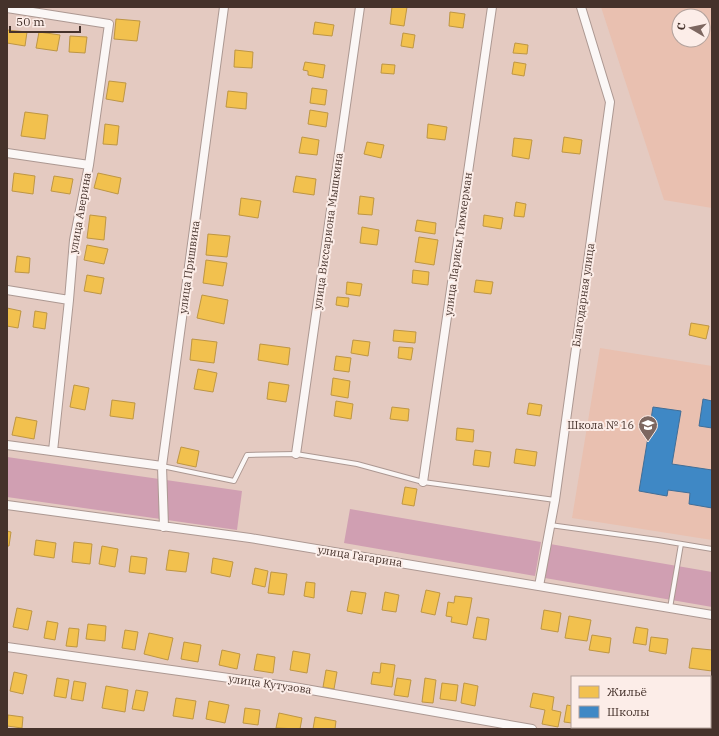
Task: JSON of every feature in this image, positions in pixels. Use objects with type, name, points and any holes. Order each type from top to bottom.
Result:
[{"type":"street","name":"улица Пришвина","points":[[164,526],[162,466],[224,7]]},
{"type":"street","name":"улица Виссариона Мышкина","points":[[296,454],[360,7]]},
{"type":"street","name":"улица Ларисы Тиммерман","points":[[423,482],[492,7]]},
{"type":"street","name":"Благодарная улица","points":[[539,586],[554,500],[610,102],[581,7]]},
{"type":"street","name":"улица Аверина","points":[[7,8],[109,24],[89,165],[74,240],[69,300],[52,450]]},
{"type":"street","points":[[7,153],[89,165]]},
{"type":"street","points":[[7,290],[69,300]]},
{"type":"street","points":[[7,445],[162,466]]},
{"type":"street","name":"улица Гагарина","points":[[7,505],[250,538],[712,615]]},
{"type":"street","name":"улица Кутузова","points":[[7,647],[294,687],[532,729]]},
{"type":"lane","points":[[162,466],[234,480],[247,455],[296,454],[356,464],[423,482],[554,500]]},
{"type":"lane","points":[[550,525],[712,549]]},
{"type":"lane","points":[[670,608],[681,544]]},
{"type":"shaded area","points":[[601,7],[712,7],[712,208],[664,200]]},
{"type":"shaded area","name":"Школа № 16","points":[[600,348],[712,366],[712,540],[572,518]]},
{"type":"shaded area","points":[[7,457],[242,491],[237,530],[7,497]]},
{"type":"shaded area","points":[[350,509],[541,542],[535,576],[344,543]]},
{"type":"shaded area","points":[[550,544],[712,572],[712,607],[545,578]]},
{"type":"building: Жильё","points":[[392,7],[407,7],[404,26],[390,24]]},
{"type":"building: Жильё","points":[[450,12],[465,14],[463,28],[449,26]]},
{"type":"building: Жильё","points":[[116,19],[140,21],[137,41],[114,39]]},
{"type":"building: Жильё","points":[[315,22],[334,25],[332,36],[313,34]]},
{"type":"building: Жильё","points":[[7,30],[27,32],[25,46],[7,43]]},
{"type":"building: Жильё","points":[[39,32],[60,35],[57,51],[36,48]]},
{"type":"building: Жильё","points":[[403,33],[415,35],[413,48],[401,46]]},
{"type":"building: Жильё","points":[[70,36],[87,37],[85,53],[69,52]]},
{"type":"building: Жильё","points":[[515,43],[528,45],[527,54],[513,53]]},
{"type":"building: Жильё","points":[[235,50],[253,52],[252,68],[234,67]]},
{"type":"building: Жильё","points":[[305,62],[325,65],[323,78],[308,75],[308,71],[303,70]]},
{"type":"building: Жильё","points":[[514,62],[526,64],[524,76],[512,74]]},
{"type":"building: Жильё","points":[[382,64],[395,65],[394,74],[381,73]]},
{"type":"building: Жильё","points":[[109,81],[126,83],[123,102],[106,99]]},
{"type":"building: Жильё","points":[[312,88],[327,90],[325,105],[310,103]]},
{"type":"building: Жильё","points":[[228,91],[247,93],[246,109],[226,107]]},
{"type":"building: Жильё","points":[[310,110],[328,113],[326,127],[308,124]]},
{"type":"building: Жильё","points":[[25,112],[48,115],[45,139],[21,136]]},
{"type":"building: Жильё","points":[[105,124],[119,126],[117,145],[103,144]]},
{"type":"building: Жильё","points":[[428,124],[447,127],[445,140],[427,138]]},
{"type":"building: Жильё","points":[[302,137],[319,140],[317,155],[299,153]]},
{"type":"building: Жильё","points":[[564,137],[582,140],[580,154],[562,152]]},
{"type":"building: Жильё","points":[[514,138],[532,140],[529,159],[512,156]]},
{"type":"building: Жильё","points":[[367,142],[384,145],[381,158],[364,154]]},
{"type":"building: Жильё","points":[[14,173],[35,176],[33,194],[12,191]]},
{"type":"building: Жильё","points":[[98,173],[121,178],[118,194],[94,188]]},
{"type":"building: Жильё","points":[[54,176],[73,179],[70,194],[51,191]]},
{"type":"building: Жильё","points":[[296,176],[316,179],[314,195],[293,192]]},
{"type":"building: Жильё","points":[[360,196],[374,198],[372,215],[358,214]]},
{"type":"building: Жильё","points":[[241,198],[261,201],[258,218],[239,215]]},
{"type":"building: Жильё","points":[[516,202],[526,204],[524,217],[514,216]]},
{"type":"building: Жильё","points":[[90,215],[106,217],[104,240],[87,238]]},
{"type":"building: Жильё","points":[[484,215],[503,218],[501,229],[483,226]]},
{"type":"building: Жильё","points":[[417,220],[436,223],[435,234],[415,231]]},
{"type":"building: Жильё","points":[[362,227],[379,230],[377,245],[360,243]]},
{"type":"building: Жильё","points":[[208,234],[230,236],[227,257],[206,255]]},
{"type":"building: Жильё","points":[[419,237],[438,240],[434,265],[415,262]]},
{"type":"building: Жильё","points":[[87,245],[108,249],[104,264],[84,260]]},
{"type":"building: Жильё","points":[[17,256],[30,258],[29,273],[15,272]]},
{"type":"building: Жильё","points":[[206,260],[227,263],[223,286],[203,283]]},
{"type":"building: Жильё","points":[[413,270],[429,272],[428,285],[412,283]]},
{"type":"building: Жильё","points":[[87,275],[104,278],[101,294],[84,291]]},
{"type":"building: Жильё","points":[[476,280],[493,282],[491,294],[474,292]]},
{"type":"building: Жильё","points":[[347,282],[362,284],[360,296],[346,294]]},
{"type":"building: Жильё","points":[[202,295],[228,300],[224,324],[197,318]]},
{"type":"building: Жильё","points":[[337,297],[349,298],[348,307],[336,305]]},
{"type":"building: Жильё","points":[[7,308],[21,311],[18,328],[7,326]]},
{"type":"building: Жильё","points":[[35,311],[47,313],[45,329],[33,327]]},
{"type":"building: Жильё","points":[[691,323],[709,326],[706,339],[689,335]]},
{"type":"building: Жильё","points":[[394,330],[416,332],[415,343],[393,341]]},
{"type":"building: Жильё","points":[[192,339],[217,342],[214,363],[190,360]]},
{"type":"building: Жильё","points":[[353,340],[370,342],[368,356],[351,353]]},
{"type":"building: Жильё","points":[[260,344],[290,348],[288,365],[258,360]]},
{"type":"building: Жильё","points":[[399,347],[413,348],[411,360],[398,358]]},
{"type":"building: Жильё","points":[[336,356],[351,358],[349,372],[334,370]]},
{"type":"building: Жильё","points":[[198,369],[217,373],[213,392],[194,389]]},
{"type":"building: Жильё","points":[[333,378],[350,381],[348,398],[331,395]]},
{"type":"building: Жильё","points":[[269,382],[289,385],[286,402],[267,399]]},
{"type":"building: Жильё","points":[[74,385],[89,388],[85,410],[70,407]]},
{"type":"building: Жильё","points":[[112,400],[135,403],[133,419],[110,416]]},
{"type":"building: Жильё","points":[[336,401],[353,404],[351,419],[334,416]]},
{"type":"building: Жильё","points":[[529,403],[542,405],[540,416],[527,414]]},
{"type":"building: Жильё","points":[[392,407],[409,409],[408,421],[390,419]]},
{"type":"building: Жильё","points":[[16,417],[37,421],[34,439],[12,435]]},
{"type":"building: Жильё","points":[[457,428],[474,430],[473,442],[456,440]]},
{"type":"building: Жильё","points":[[181,447],[199,451],[196,467],[177,463]]},
{"type":"building: Жильё","points":[[516,449],[537,452],[535,466],[514,463]]},
{"type":"building: Жильё","points":[[475,450],[491,452],[489,467],[473,465]]},
{"type":"building: Жильё","points":[[405,487],[417,489],[414,506],[402,504]]},
{"type":"building: Жильё","points":[[7,531],[11,532],[9,546],[7,546]]},
{"type":"building: Жильё","points":[[36,540],[56,543],[54,558],[34,555]]},
{"type":"building: Жильё","points":[[74,542],[92,544],[90,564],[72,562]]},
{"type":"building: Жильё","points":[[102,546],[118,549],[115,567],[99,564]]},
{"type":"building: Жильё","points":[[169,550],[189,553],[186,572],[166,570]]},
{"type":"building: Жильё","points":[[131,556],[147,558],[145,574],[129,572]]},
{"type":"building: Жильё","points":[[213,558],[233,562],[230,577],[211,573]]},
{"type":"building: Жильё","points":[[255,568],[268,571],[265,587],[252,584]]},
{"type":"building: Жильё","points":[[271,572],[287,574],[284,595],[268,593]]},
{"type":"building: Жильё","points":[[306,582],[315,583],[314,598],[304,596]]},
{"type":"building: Жильё","points":[[426,590],[440,593],[435,615],[421,612]]},
{"type":"building: Жильё","points":[[351,591],[366,593],[362,614],[347,611]]},
{"type":"building: Жильё","points":[[385,592],[399,595],[396,612],[382,610]]},
{"type":"building: Жильё","points":[[455,596],[472,598],[467,625],[451,622],[452,617],[446,616],[448,602],[454,603]]},
{"type":"building: Жильё","points":[[17,608],[32,611],[28,630],[13,627]]},
{"type":"building: Жильё","points":[[544,610],[561,613],[558,632],[541,629]]},
{"type":"building: Жильё","points":[[569,616],[591,620],[587,641],[565,638]]},
{"type":"building: Жильё","points":[[477,617],[489,619],[486,640],[473,638]]},
{"type":"building: Жильё","points":[[47,621],[58,623],[55,640],[44,638]]},
{"type":"building: Жильё","points":[[88,624],[106,626],[105,641],[86,639]]},
{"type":"building: Жильё","points":[[636,627],[648,629],[646,645],[633,643]]},
{"type":"building: Жильё","points":[[69,628],[79,629],[77,647],[66,646]]},
{"type":"building: Жильё","points":[[125,630],[138,632],[135,650],[122,648]]},
{"type":"building: Жильё","points":[[149,633],[173,638],[168,660],[144,654]]},
{"type":"building: Жильё","points":[[592,635],[611,638],[609,653],[589,650]]},
{"type":"building: Жильё","points":[[651,637],[668,639],[666,654],[649,651]]},
{"type":"building: Жильё","points":[[184,642],[201,645],[198,662],[181,659]]},
{"type":"building: Жильё","points":[[692,648],[712,650],[712,671],[689,668]]},
{"type":"building: Жильё","points":[[222,650],[240,654],[237,669],[219,665]]},
{"type":"building: Жильё","points":[[293,651],[310,654],[307,673],[290,670]]},
{"type":"building: Жильё","points":[[257,654],[275,657],[273,673],[254,670]]},
{"type":"building: Жильё","points":[[381,663],[395,665],[392,687],[371,684],[373,672],[380,673]]},
{"type":"building: Жильё","points":[[326,670],[337,672],[334,689],[323,687]]},
{"type":"building: Жильё","points":[[14,672],[27,675],[23,694],[10,691]]},
{"type":"building: Жильё","points":[[57,678],[69,680],[66,698],[54,696]]},
{"type":"building: Жильё","points":[[397,678],[411,680],[408,697],[394,695]]},
{"type":"building: Жильё","points":[[425,678],[436,680],[433,703],[422,702]]},
{"type":"building: Жильё","points":[[74,681],[86,683],[83,701],[71,699]]},
{"type":"building: Жильё","points":[[442,683],[458,685],[456,701],[440,699]]},
{"type":"building: Жильё","points":[[464,683],[478,686],[475,706],[461,703]]},
{"type":"building: Жильё","points":[[106,686],[128,690],[125,712],[102,708]]},
{"type":"building: Жильё","points":[[136,690],[148,692],[144,711],[132,709]]},
{"type":"building: Жильё","points":[[533,693],[554,697],[552,710],[561,712],[558,727],[542,724],[545,710],[530,707]]},
{"type":"building: Жильё","points":[[176,698],[196,701],[193,719],[173,716]]},
{"type":"building: Жильё","points":[[209,701],[229,705],[225,723],[206,719]]},
{"type":"building: Жильё","points":[[567,705],[571,706],[571,723],[564,722]]},
{"type":"building: Жильё","points":[[245,708],[260,710],[258,725],[243,723]]},
{"type":"building: Жильё","points":[[279,713],[302,718],[300,729],[276,728]]},
{"type":"building: Жильё","points":[[8,715],[23,717],[22,728],[7,726]]},
{"type":"building: Жильё","points":[[315,717],[336,721],[335,729],[313,729]]},
{"type":"building: Школы","points":[[703,399],[712,401],[712,428],[699,426]]},
{"type":"building: Школы","points":[[653,407],[681,411],[672,464],[712,470],[712,508],[689,504],[690,493],[668,490],[667,496],[639,491]]},
{"type":"place","name":"Школа № 16","points":[[648,442]]}]
